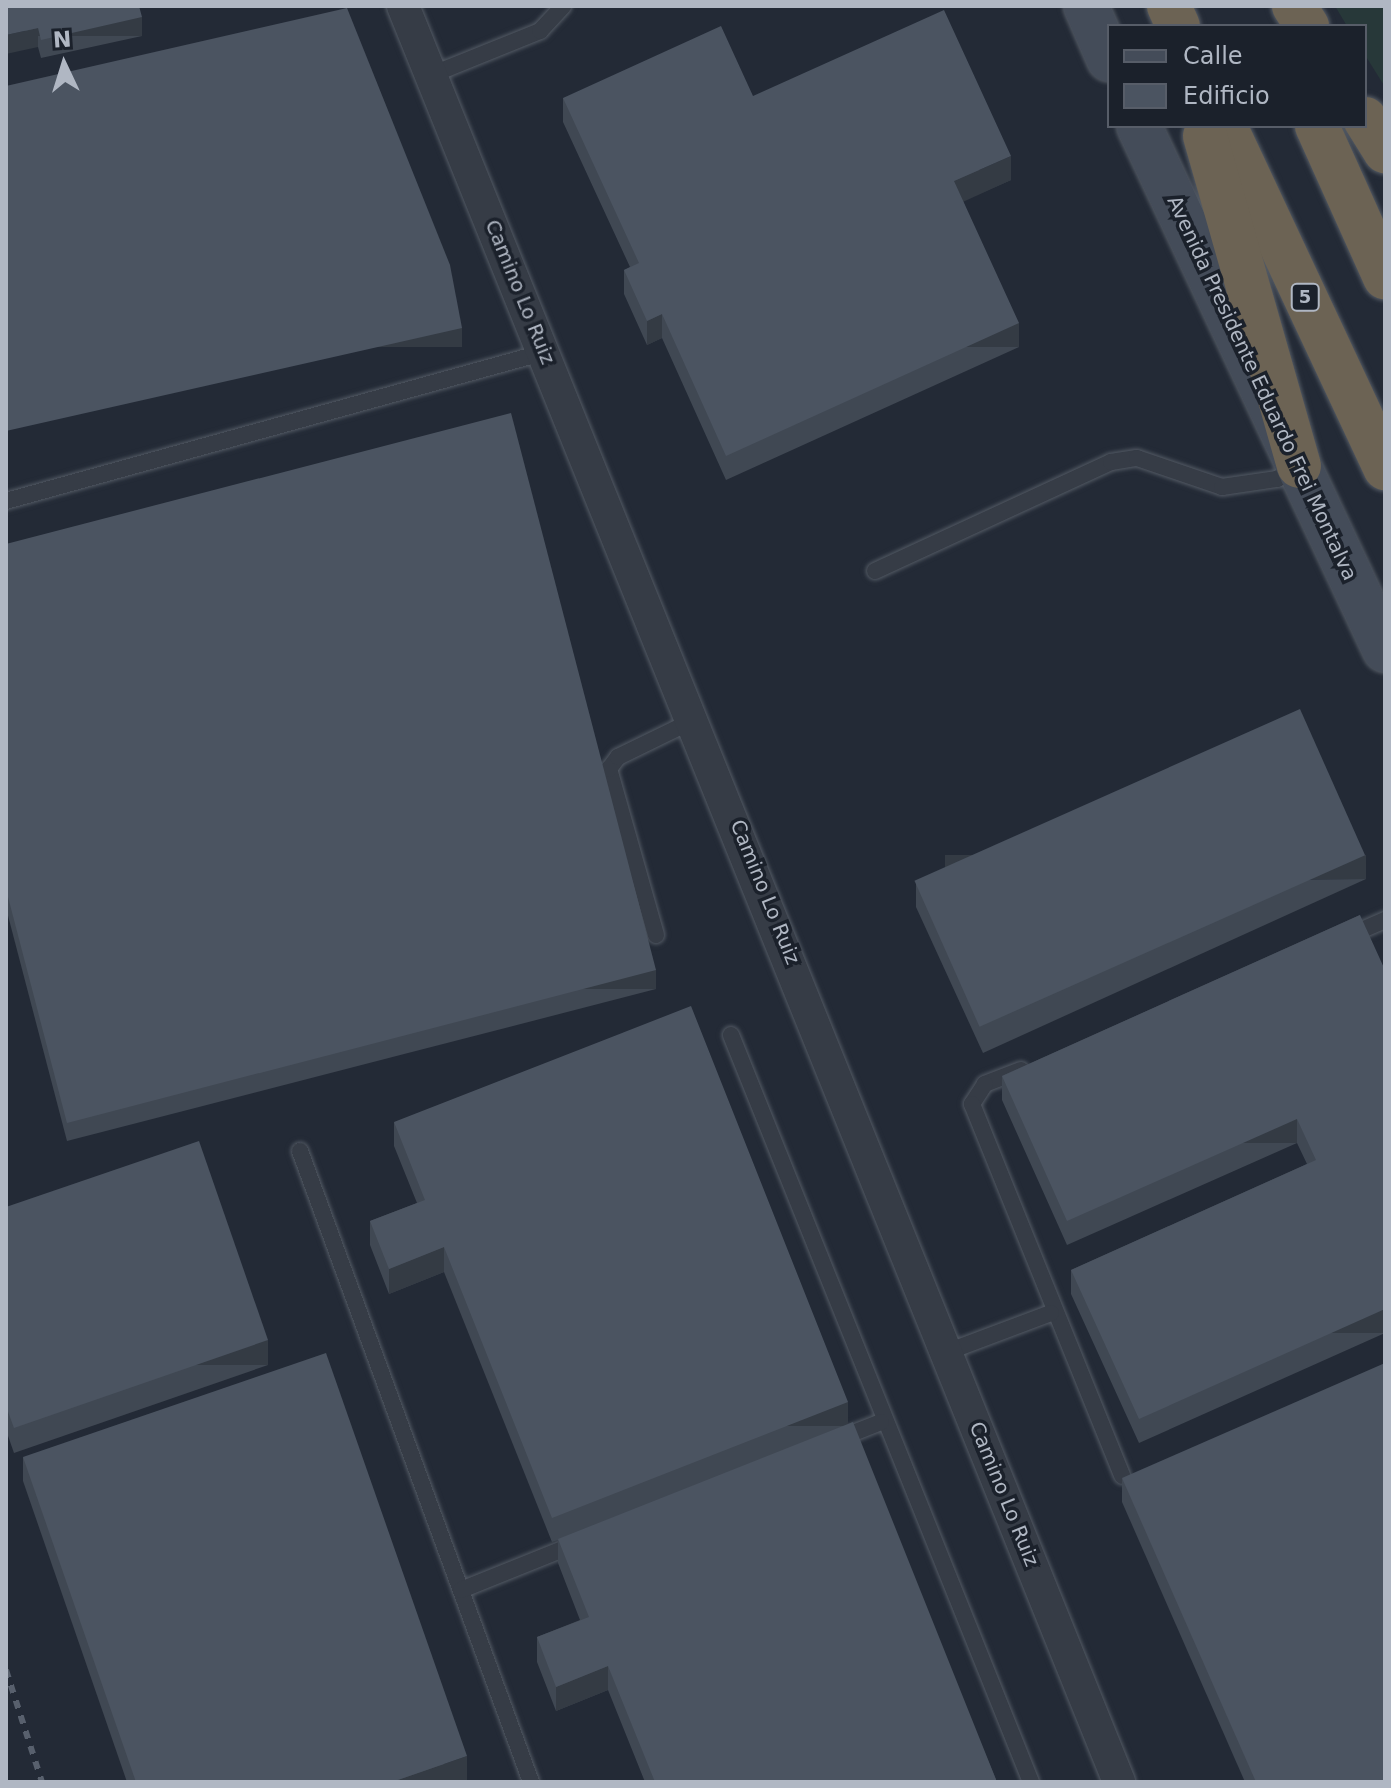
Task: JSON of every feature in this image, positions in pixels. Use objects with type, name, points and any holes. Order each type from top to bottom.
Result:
[{"type":"highway","points":[[1166,6],[1177,24]]},
{"type":"highway","points":[[1294,6],[1306,24]]},
{"type":"highway","points":[[1367,122],[1385,151]]},
{"type":"highway","points":[[1203,128],[1299,466]]},
{"type":"highway","name":"5","points":[[1226,128],[1385,468]]},
{"type":"highway","points":[[1318,128],[1385,277]]},
{"type":"main road","points":[[1086,6],[1107,54]]},
{"type":"main road","name":"Avenida Presidente Eduardo Frei Montalva","points":[[1140,128],[1385,650]]},
{"type":"street","name":"Camino Lo Ruiz","points":[[403,6],[696,719],[1119,1782]]},
{"type":"lane","points":[[431,75],[540,31],[563,6]]},
{"type":"lane","points":[[6,501],[545,352]]},
{"type":"lane","points":[[875,571],[1111,462],[1137,458],[1222,487],[1277,479],[1299,466]]},
{"type":"lane","points":[[656,935],[609,769],[630,750],[696,719]]},
{"type":"lane","points":[[1326,945],[1385,920]]},
{"type":"lane","points":[[731,1035],[881,1422],[1031,1782]]},
{"type":"lane","points":[[1045,1060],[985,1084],[972,1104],[1051,1313],[1122,1476]]},
{"type":"lane","points":[[300,1151],[531,1782]]},
{"type":"lane","points":[[947,1352],[1051,1313]]},
{"type":"lane","points":[[823,1445],[881,1422]]},
{"type":"lane","points":[[461,1590],[591,1538]]},
{"type":"shaded area","points":[[1335,6],[1385,6],[1385,87],[1367,58],[1367,24],[1346,24]]},
{"type":"building","points":[[6,6],[139,6],[142,17],[41,40],[38,28],[6,35]]},
{"type":"building","points":[[347,8],[450,265],[462,328],[6,431],[6,86]]},
{"type":"building","points":[[944,10],[1011,156],[954,181],[1019,323],[726,456],[662,314],[647,321],[624,270],[639,263],[563,98],[721,26],[753,96]]},
{"type":"building","points":[[511,413],[656,970],[67,1123],[6,889],[6,544]]},
{"type":"building","points":[[1300,709],[1365,855],[980,1027],[914,881]]},
{"type":"building","points":[[1360,915],[1385,970],[1385,1309],[1139,1419],[1071,1270],[1316,1160],[1297,1119],[1067,1221],[1002,1076]]},
{"type":"building","points":[[691,1006],[848,1402],[552,1518],[444,1247],[389,1269],[370,1221],[425,1200],[394,1122]]},
{"type":"building","points":[[199,1141],[268,1340],[14,1428],[6,1406],[6,1207]]},
{"type":"building","points":[[326,1353],[467,1756],[392,1782],[136,1782],[23,1457]]},
{"type":"building","points":[[1385,1363],[1385,1782],[1256,1782],[1122,1478]]},
{"type":"building","points":[[853,1422],[997,1782],[655,1782],[608,1666],[556,1687],[537,1637],[589,1617],[558,1539]]},
{"type":"railway","points":[[6,1670],[42,1782]]}]
